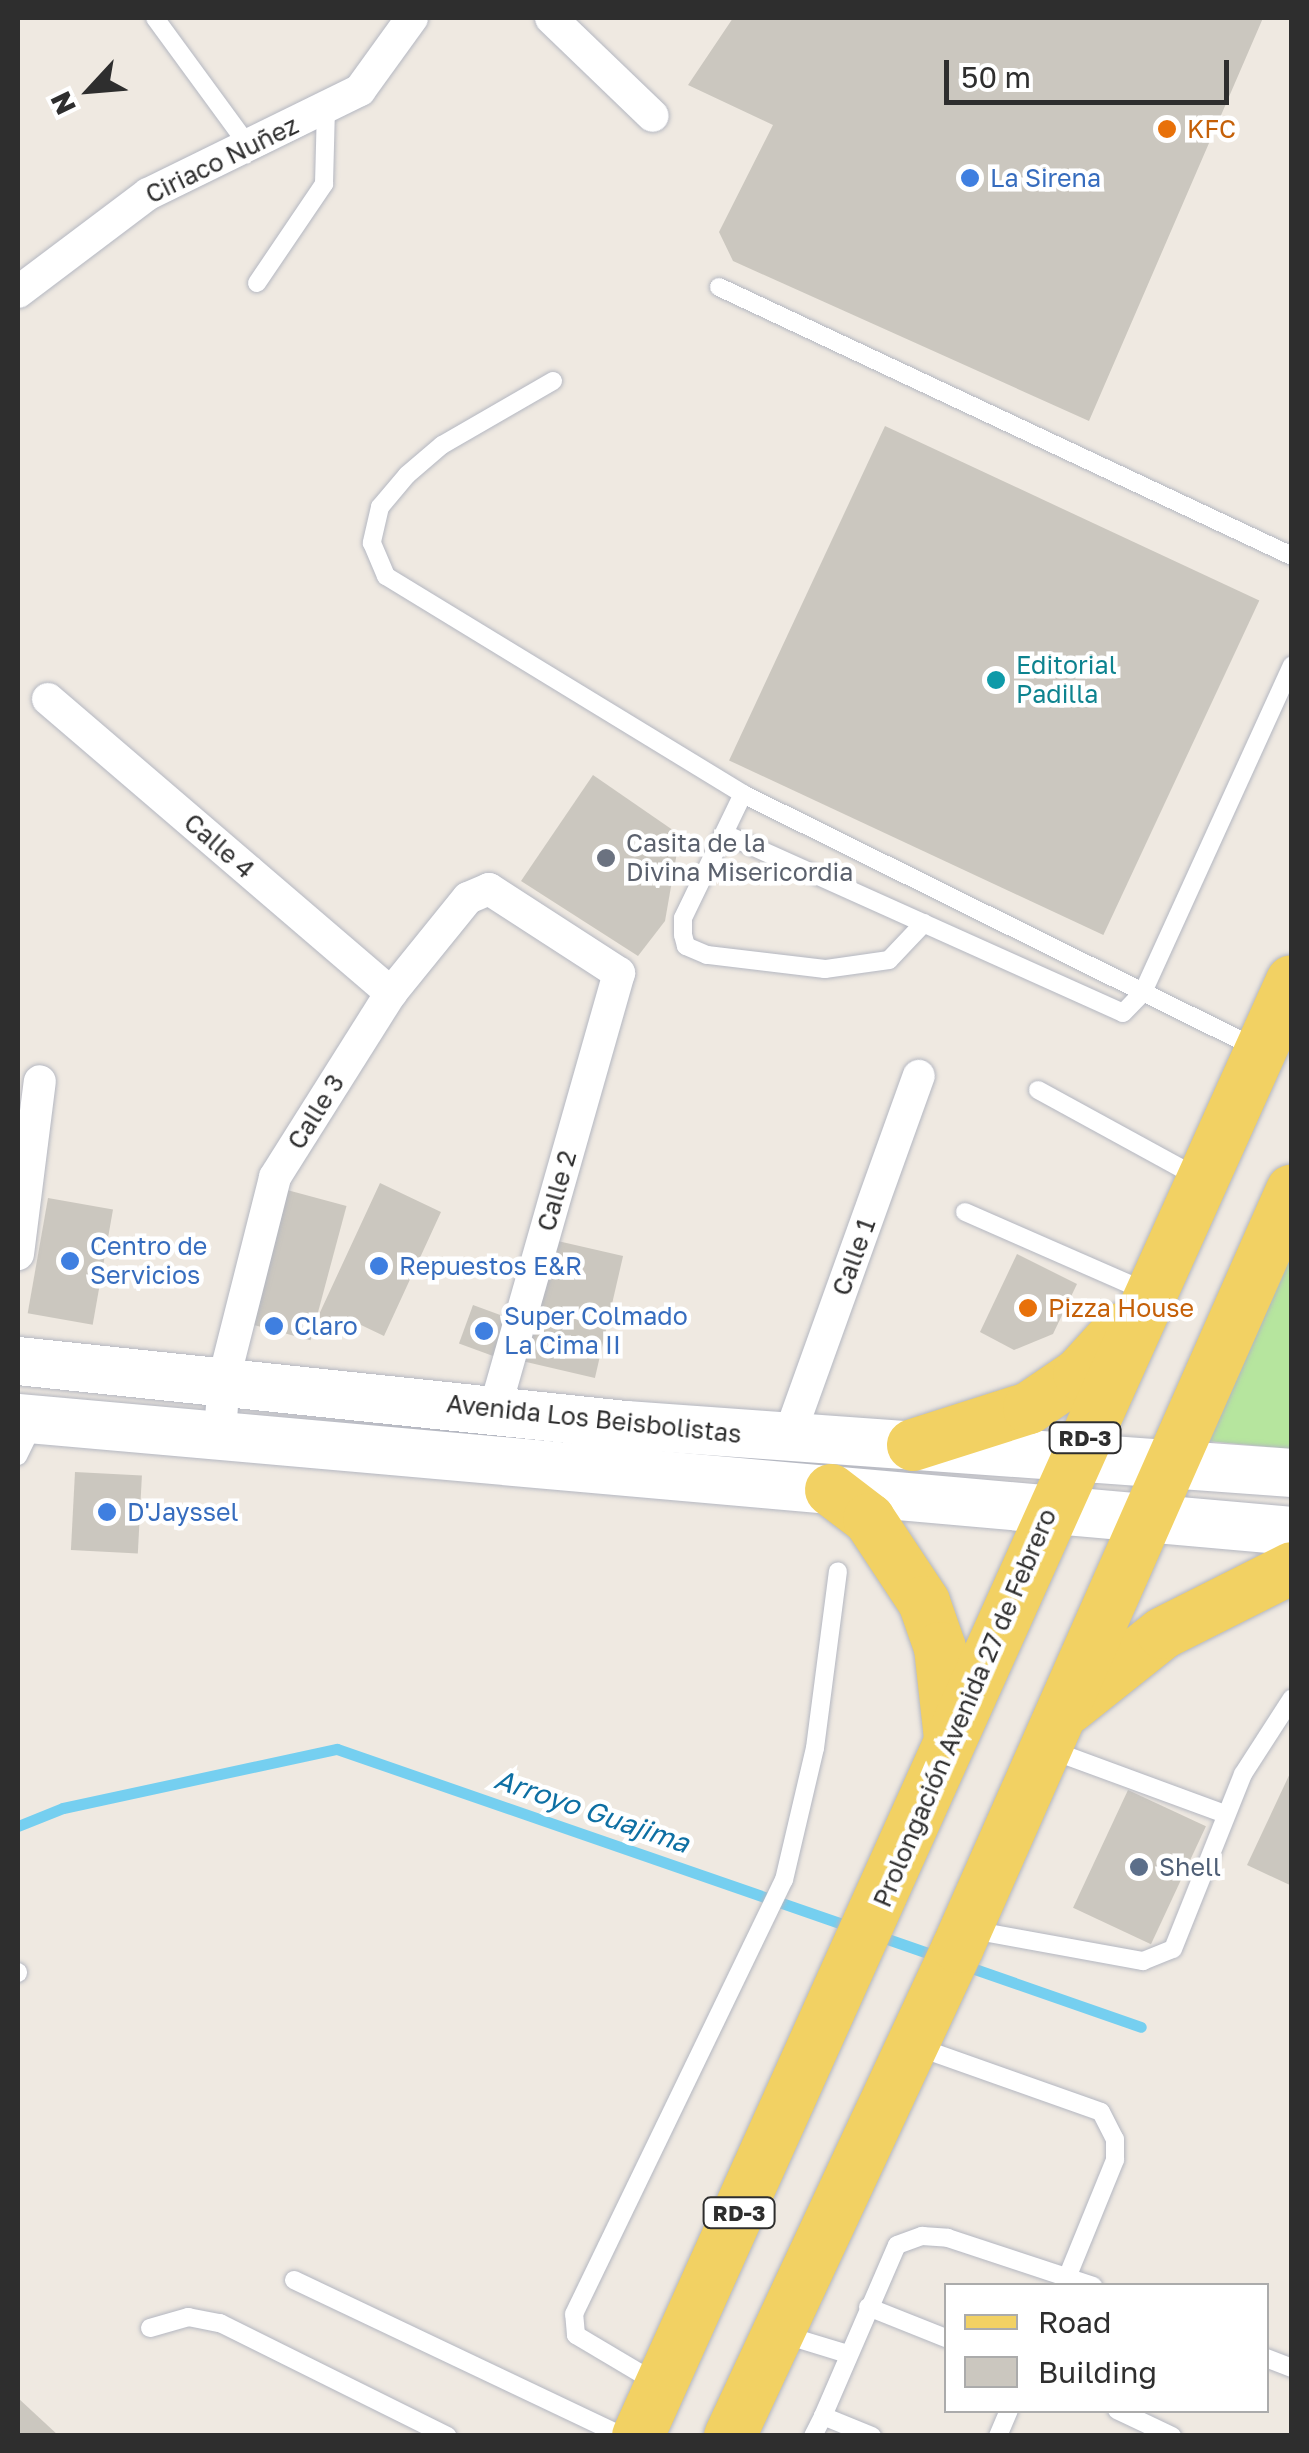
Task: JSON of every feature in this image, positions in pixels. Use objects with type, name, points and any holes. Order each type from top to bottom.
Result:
[{"type":"main road","name":"Prolongación Avenida 27 de Febrero","points":[[638,2436],[884,1896],[1049,1512],[1199,1178],[1292,981]]},
{"type":"main road","points":[[730,2436],[962,1938],[1292,1190]]},
{"type":"main road","points":[[914,1446],[1029,1408],[1078,1374],[1152,1286]]},
{"type":"main road","name":"Avenida Los Beisbolistas","points":[[18,1362],[788,1439],[1077,1455],[1292,1473]]},
{"type":"main road","name":"Avenida Los Beisbolistas","points":[[23,1431],[220,1433],[1146,1522],[1292,1531]]},
{"type":"main road","points":[[831,1490],[869,1518],[924,1602],[943,1665],[950,1747]]},
{"type":"main road","points":[[1052,1734],[1163,1633],[1292,1568]]},
{"type":"street","name":"Ciriaco Nuñez","points":[[18,292],[148,194],[360,90],[412,18]]},
{"type":"street","points":[[551,18],[653,116]]},
{"type":"street","name":"Calle 4","points":[[48,699],[391,993]]},
{"type":"street","name":"Calle 3","points":[[220,1433],[224,1380],[275,1177],[391,993],[468,898],[489,889],[619,973]]},
{"type":"street","name":"Calle 2","points":[[495,1410],[619,973]]},
{"type":"street","name":"Calle 1","points":[[788,1439],[919,1076]]},
{"type":"street","points":[[18,1254],[40,1081]]},
{"type":"lane","points":[[155,18],[248,145]]},
{"type":"lane","points":[[257,283],[324,184],[326,109]]},
{"type":"lane","points":[[720,287],[1292,556]]},
{"type":"lane","points":[[554,381],[442,444],[407,475],[380,507],[372,543],[386,576],[743,794],[1258,1049]]},
{"type":"lane","points":[[724,834],[1106,1010],[1123,1013],[1143,992],[1292,665]]},
{"type":"lane","points":[[743,794],[683,918],[686,946],[696,951],[825,969],[889,960],[924,923]]},
{"type":"lane","points":[[1038,1090],[1199,1178]]},
{"type":"lane","points":[[964,1212],[1152,1286]]},
{"type":"lane","points":[[660,2385],[576,2335],[574,2314],[784,1880],[815,1748],[838,1572]]},
{"type":"lane","points":[[962,1938],[1158,1959],[1172,1949],[1225,1814],[1292,1698]]},
{"type":"lane","points":[[1052,1734],[1225,1814]]},
{"type":"lane","points":[[813,2436],[897,2246],[922,2236],[1066,2280],[1115,2160],[1115,2139],[1101,2112],[916,2035]]},
{"type":"lane","points":[[294,2280],[622,2436]]},
{"type":"lane","points":[[868,2307],[944,2337]]},
{"type":"lane","points":[[150,2328],[188,2318],[220,2324],[448,2436]]},
{"type":"lane","points":[[778,2332],[848,2354]]},
{"type":"lane","points":[[1123,2413],[1172,2436]]},
{"type":"lane","points":[[823,2416],[872,2436]]},
{"type":"green space","points":[[1291,1245],[1291,1449],[1207,1441]]},
{"type":"building","name":"La Sirena","points":[[733,18],[1263,18],[1089,421],[733,261],[719,232],[773,125],[688,85]]},
{"type":"building","name":"Editorial Padilla","points":[[885,426],[1259,601],[1103,935],[729,760]]},
{"type":"building","name":"Casita de la Divina Misericordia","points":[[593,775],[680,835],[665,921],[638,956],[521,881]]},
{"type":"building","name":"Repuestos E&R","points":[[380,1183],[441,1212],[384,1336],[361,1325],[358,1334],[339,1325],[336,1330],[316,1321]]},
{"type":"building","points":[[276,1187],[347,1206],[311,1340],[240,1321]]},
{"type":"building","name":"Centro de Servicios","points":[[48,1198],[113,1209],[93,1325],[28,1313]]},
{"type":"building","points":[[549,1239],[623,1256],[595,1378],[521,1361]]},
{"type":"building","name":"Pizza House","points":[[1017,1254],[1077,1284],[1053,1334],[1014,1350],[980,1332]]},
{"type":"building","name":"Super Colmado La Cima II","points":[[473,1305],[508,1318],[494,1356],[459,1344]]},
{"type":"building","name":"D'Jayssel","points":[[75,1472],[142,1476],[138,1553],[71,1550]]},
{"type":"building","points":[[1292,1769],[1292,1886],[1247,1865]]},
{"type":"building","name":"Shell","points":[[1128,1790],[1206,1826],[1151,1944],[1073,1908]]},
{"type":"building","points":[[18,2398],[59,2436],[18,2436]]},
{"type":"waterway","name":"Arroyo Guajima","points":[[18,1826],[63,1808],[337,1749],[854,1928]]},
{"type":"waterway","name":"Arroyo Guajima","points":[[876,1935],[939,1957]]},
{"type":"waterway","name":"Arroyo Guajima","points":[[966,1966],[1141,2027]]},
{"type":"place","name":"KFC","points":[[1167,129]]},
{"type":"place","name":"La Sirena","points":[[970,178]]},
{"type":"place","name":"Editorial Padilla","points":[[996,680]]},
{"type":"place","name":"Casita de la Divina Misericordia","points":[[606,858]]},
{"type":"place","name":"Centro de Servicios","points":[[70,1261]]},
{"type":"place","name":"Repuestos E&R","points":[[379,1266]]},
{"type":"place","name":"Pizza House","points":[[1028,1308]]},
{"type":"place","name":"Claro","points":[[274,1326]]},
{"type":"place","name":"Super Colmado La Cima II","points":[[484,1331]]},
{"type":"place","name":"D'Jayssel","points":[[107,1512]]},
{"type":"place","name":"Shell","points":[[1139,1867]]}]
